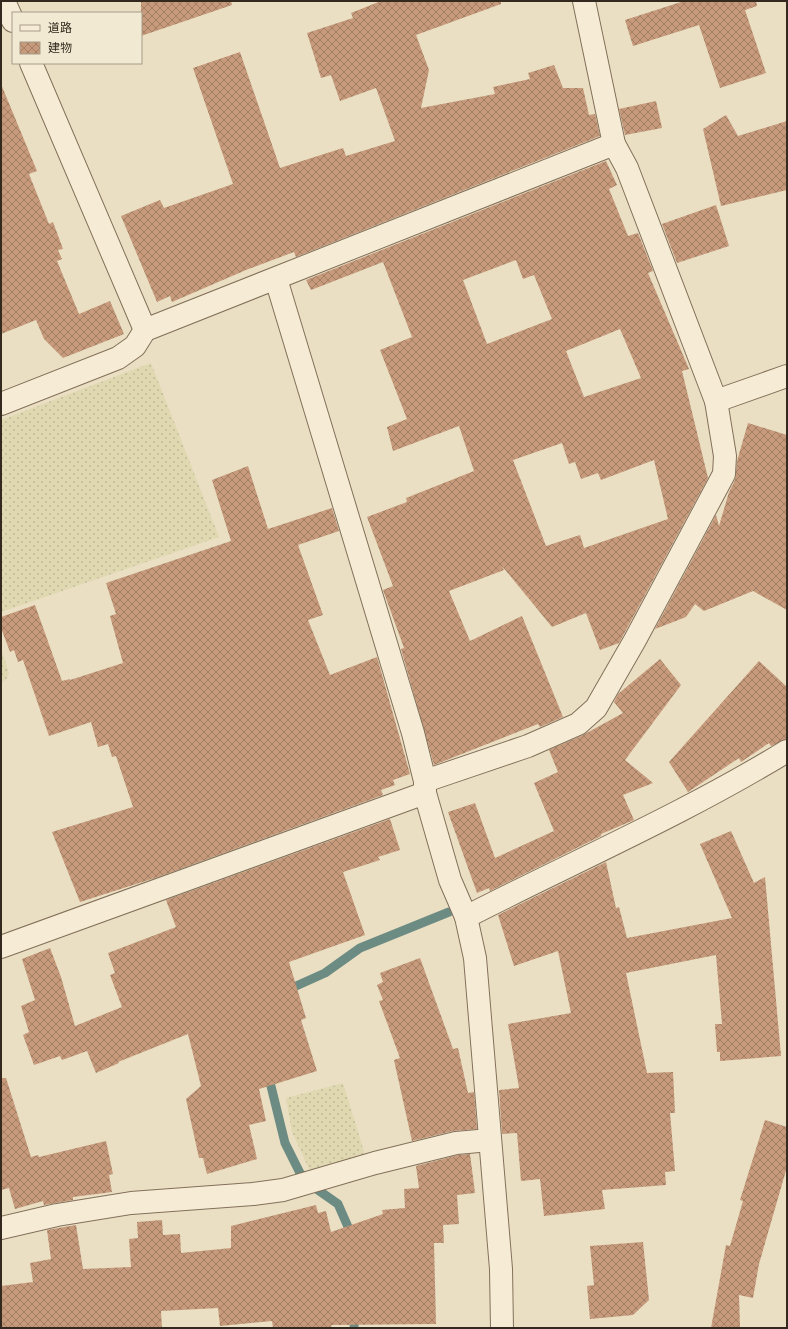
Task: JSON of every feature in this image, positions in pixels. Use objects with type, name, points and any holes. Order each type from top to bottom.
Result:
[{"type":"street","points":[[4,1],[12,19]]},
{"type":"street","points":[[1,947],[425,787],[528,746],[578,724],[596,708],[635,640],[724,474],[726,456],[716,400],[627,168],[614,144],[584,1]]},
{"type":"street","points":[[31,64],[144,330]]},
{"type":"street","points":[[1,404],[118,358],[135,346],[144,330],[614,144]]},
{"type":"street","points":[[276,279],[413,733],[425,787],[450,880],[466,917],[475,958],[501,1269],[502,1328]]},
{"type":"street","points":[[716,400],[787,376]]},
{"type":"street","points":[[466,917],[627,838],[743,778],[787,751]]},
{"type":"street","points":[[1,1228],[57,1215],[131,1202],[253,1194],[299,1185],[375,1163],[456,1143],[490,1140]]},
{"type":"shaded area","points":[[151,363],[219,537],[1,612],[1,420]]},
{"type":"shaded area","points":[[1,648],[9,673],[6,680],[1,682]]},
{"type":"shaded area","points":[[343,1083],[366,1158],[310,1171],[292,1132],[286,1098]]},
{"type":"building","points":[[141,1],[231,1],[232,5],[142,36]]},
{"type":"building","points":[[381,1],[501,1],[501,4],[416,35],[429,70],[421,108],[495,94],[493,87],[530,79],[528,73],[554,65],[563,88],[583,88],[589,115],[595,114],[600,136],[296,257],[294,252],[246,270],[172,302],[170,296],[157,302],[121,216],[160,200],[164,208],[233,184],[193,68],[240,52],[280,168],[343,148],[346,156],[395,141],[376,88],[340,101],[331,75],[321,78],[307,33],[353,18],[351,13]]},
{"type":"building","points":[[684,1],[756,1],[757,6],[745,10],[766,73],[720,88],[699,25],[633,46],[625,20]]},
{"type":"building","points":[[1,84],[37,171],[29,174],[49,224],[53,222],[63,249],[58,250],[62,259],[57,261],[79,314],[110,301],[124,334],[63,358],[44,339],[36,320],[1,334]]},
{"type":"building","points":[[656,101],[662,128],[625,135],[619,109]]},
{"type":"building","points":[[726,115],[738,136],[787,121],[787,190],[721,206],[703,129]]},
{"type":"building","points":[[606,161],[617,185],[609,189],[628,236],[638,233],[653,271],[648,273],[689,369],[682,371],[708,478],[619,643],[600,650],[586,613],[552,627],[502,566],[504,570],[449,591],[470,641],[522,616],[563,717],[540,727],[538,724],[434,765],[401,649],[404,648],[383,590],[393,586],[367,517],[407,502],[406,498],[474,471],[459,426],[393,451],[387,427],[407,419],[380,350],[412,337],[383,262],[311,290],[306,280]],"holes":[[[516,260],[523,279],[534,275],[552,319],[487,344],[463,280]],[[620,329],[641,378],[584,397],[566,351]],[[562,443],[569,464],[575,462],[581,479],[598,473],[601,480],[654,460],[668,519],[584,548],[580,535],[546,546],[513,460]]]},
{"type":"building","points":[[716,205],[729,246],[677,263],[662,224]]},
{"type":"building","points":[[748,423],[787,435],[787,610],[753,591],[704,611],[695,604],[686,617],[655,629],[716,515],[719,526],[729,492],[735,480],[737,461]]},
{"type":"building","points":[[248,466],[268,529],[332,508],[339,531],[298,545],[323,615],[308,620],[330,675],[377,657],[410,774],[393,780],[395,785],[381,790],[383,795],[158,877],[80,902],[52,832],[133,807],[116,756],[112,757],[108,744],[98,747],[91,722],[49,736],[23,660],[18,662],[14,650],[10,652],[1,628],[1,617],[35,605],[62,681],[70,680],[123,663],[110,616],[116,614],[106,583],[231,541],[212,480]]},
{"type":"building","points":[[660,659],[681,685],[625,760],[653,783],[623,795],[634,820],[601,834],[601,836],[490,891],[489,888],[477,893],[448,812],[475,803],[495,858],[554,831],[534,783],[558,772],[549,750],[583,735],[623,713],[614,702],[618,694]]},
{"type":"building","points":[[759,661],[787,687],[787,739],[771,746],[769,743],[741,762],[739,758],[688,792],[669,762]]},
{"type":"building","points":[[390,819],[400,850],[378,857],[380,860],[343,872],[365,935],[289,962],[306,1018],[301,1020],[317,1071],[259,1089],[266,1121],[249,1125],[257,1159],[207,1174],[203,1158],[199,1158],[186,1099],[201,1086],[188,1034],[118,1062],[119,1063],[96,1073],[87,1051],[62,1060],[60,1056],[34,1065],[23,1035],[29,1032],[21,1006],[35,1000],[22,959],[50,948],[61,977],[75,1026],[122,1007],[110,975],[115,973],[108,953],[176,927],[166,900]]},
{"type":"building","points":[[731,831],[754,883],[765,877],[781,1056],[720,1061],[720,1052],[717,1052],[715,1024],[722,1024],[716,955],[626,973],[647,1073],[673,1072],[675,1113],[670,1113],[675,1171],[665,1172],[666,1185],[602,1190],[605,1209],[544,1216],[540,1179],[521,1181],[517,1133],[502,1134],[499,1090],[519,1088],[508,1024],[571,1013],[558,951],[514,966],[498,915],[606,862],[616,908],[619,907],[627,938],[732,918],[700,844]]},
{"type":"building","points":[[420,958],[453,1049],[458,1048],[468,1093],[474,1092],[477,1129],[453,1131],[412,1141],[394,1060],[400,1058],[379,1001],[383,1000],[377,985],[383,982],[380,973]]},
{"type":"building","points":[[1,1078],[6,1078],[31,1157],[38,1155],[39,1157],[106,1141],[113,1174],[109,1175],[112,1192],[73,1197],[73,1200],[44,1205],[43,1201],[15,1209],[9,1188],[1,1190]]},
{"type":"building","points":[[765,1120],[787,1127],[787,1167],[759,1264],[753,1298],[739,1295],[740,1328],[711,1328],[726,1245],[730,1246],[743,1201],[740,1200]]},
{"type":"building","points":[[470,1154],[475,1193],[457,1195],[459,1224],[443,1225],[444,1243],[434,1243],[436,1324],[331,1325],[332,1328],[273,1328],[272,1321],[220,1326],[218,1308],[161,1311],[162,1328],[1,1328],[1,1286],[33,1282],[30,1263],[51,1259],[47,1230],[76,1225],[83,1269],[131,1267],[129,1239],[138,1238],[137,1222],[162,1220],[163,1235],[180,1234],[181,1253],[231,1248],[231,1226],[316,1205],[318,1213],[326,1211],[331,1232],[383,1214],[382,1210],[405,1208],[404,1189],[419,1188],[416,1166],[458,1155]]},
{"type":"building","points":[[643,1242],[649,1300],[633,1315],[590,1319],[587,1286],[594,1285],[590,1246]]},
{"type":"waterway","points":[[285,991],[325,973],[360,948],[449,912]]},
{"type":"waterway","points":[[268,1074],[285,1143],[300,1173],[318,1190],[338,1204],[352,1236]]},
{"type":"waterway","points":[[354,1328],[355,1313]]}]
